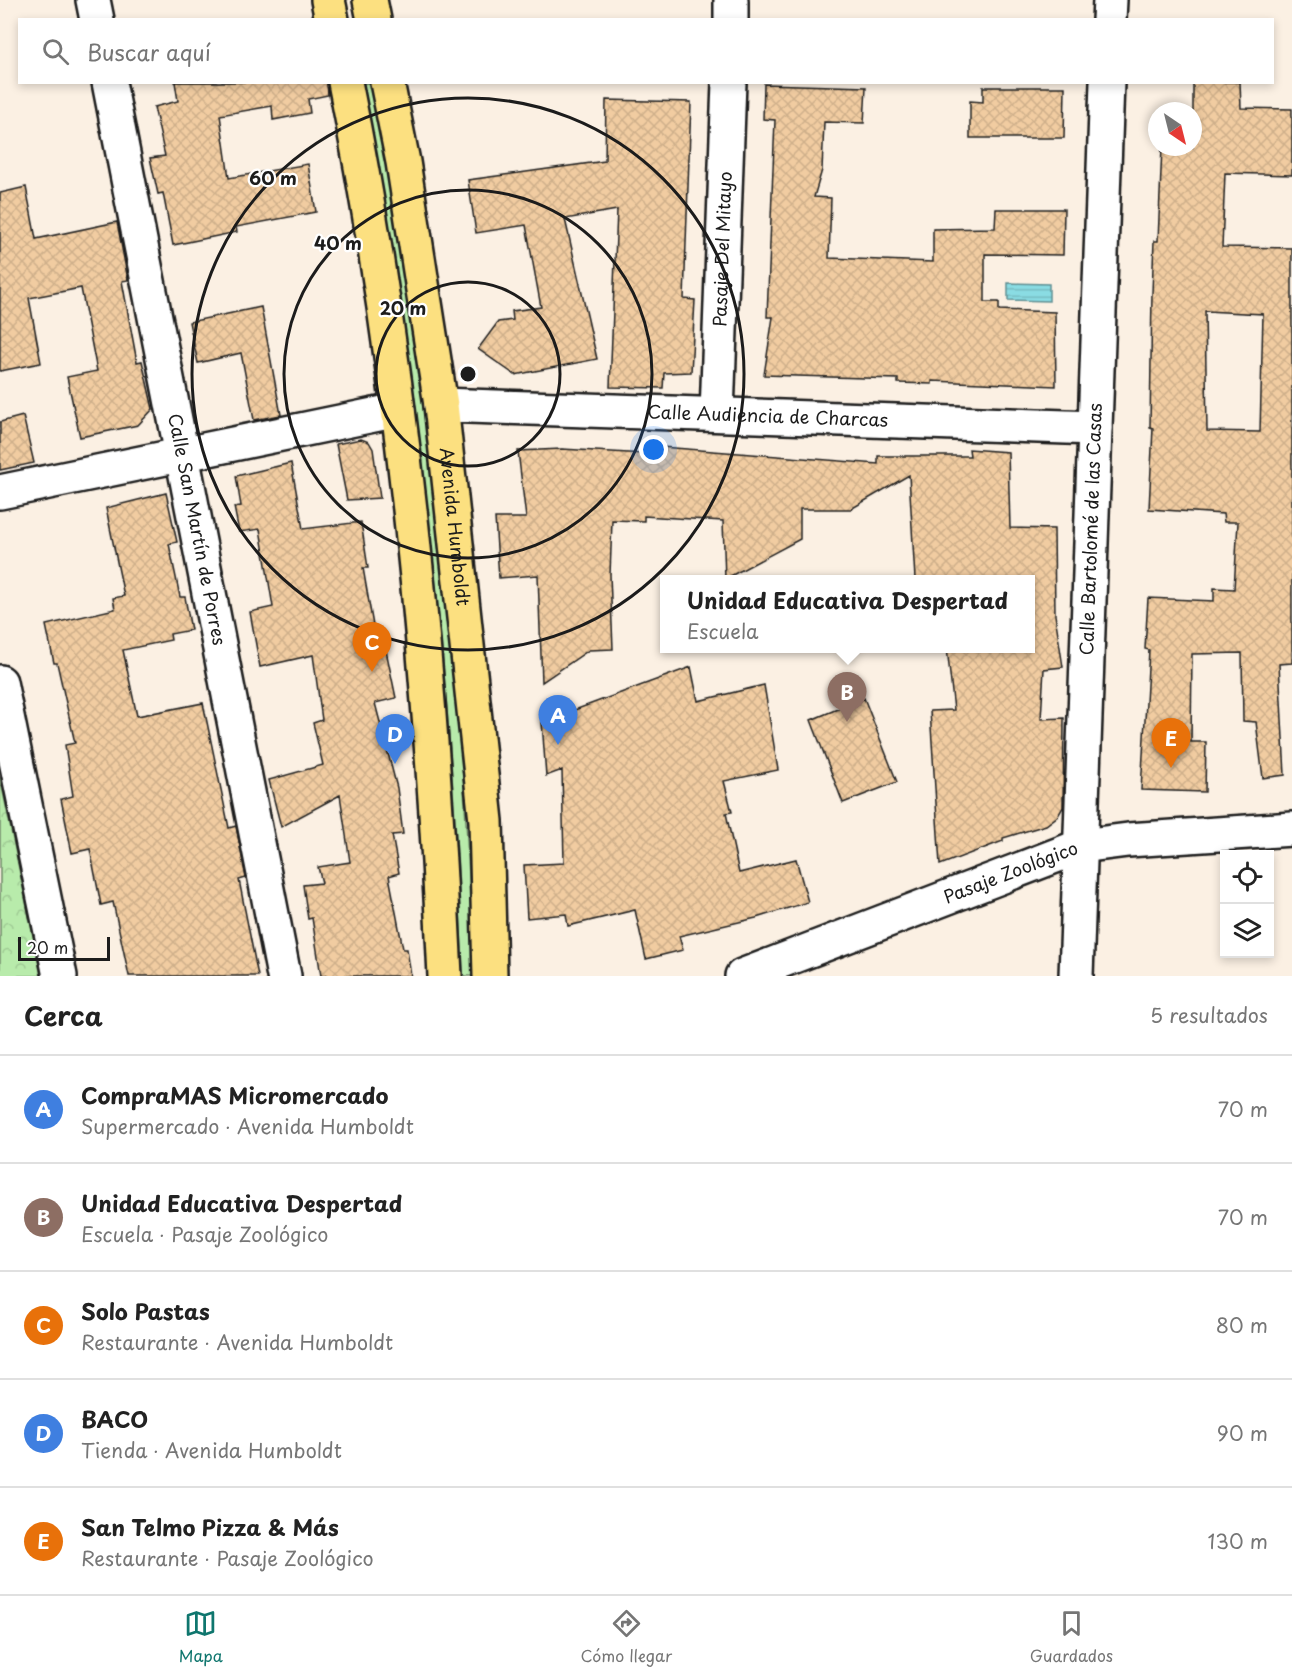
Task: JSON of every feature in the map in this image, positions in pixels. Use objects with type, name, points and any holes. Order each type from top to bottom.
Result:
[{"type":"main road","points":[[328,0],[332,18]]},
{"type":"main road","points":[[370,0],[374,18]]},
{"type":"main road","points":[[345,84],[364,179],[398,410],[427,672],[438,820],[445,976]]},
{"type":"main road","name":"Avenida Humboldt","points":[[387,84],[403,162],[441,405],[486,821],[490,976]]},
{"type":"street","points":[[93,0],[97,18]]},
{"type":"street","points":[[731,0],[731,18]]},
{"type":"street","points":[[1109,18],[1110,0]]},
{"type":"street","name":"Calle San Martín de Porres","points":[[109,84],[180,455],[284,976]]},
{"type":"street","name":"Pasaje Del Mitayo","points":[[717,414],[729,84]]},
{"type":"street","name":"Calle Bartolomé de las Casas","points":[[1076,976],[1107,84]]},
{"type":"street","name":"Calle Audiencia de Charcas","points":[[441,405],[1095,428]]},
{"type":"street","points":[[0,492],[398,410]]},
{"type":"street","points":[[0,682],[60,976]]},
{"type":"street","name":"Pasaje Zoológico","points":[[742,976],[1081,846],[1128,840],[1292,829]]},
{"type":"green space","points":[[360,84],[370,84],[378,122],[400,241],[436,471],[457,687],[474,976],[463,976],[450,751],[430,527],[400,304]]},
{"type":"green space","points":[[0,777],[37,955],[41,976],[0,976]]},
{"type":"water","points":[[1008,283],[1049,284],[1049,301],[1008,300]]},
{"type":"building","points":[[175,84],[327,84],[328,95],[308,99],[310,113],[273,120],[272,106],[220,115],[229,178],[308,164],[316,212],[236,227],[237,232],[173,245],[163,193],[158,194],[150,158],[165,156],[154,107],[178,101]]},
{"type":"building","points":[[764,84],[866,87],[864,123],[824,122],[822,170],[814,197],[831,198],[829,258],[933,262],[933,229],[995,228],[996,209],[1064,209],[1063,255],[985,254],[985,302],[999,302],[999,310],[1055,312],[1056,386],[932,381],[932,384],[898,383],[898,379],[764,375],[773,317],[767,317],[775,120],[763,119]]},
{"type":"building","points":[[1193,84],[1240,84],[1241,108],[1292,109],[1292,175],[1225,173],[1222,247],[1292,248],[1292,663],[1279,664],[1285,775],[1263,778],[1256,722],[1243,721],[1242,653],[1192,654],[1191,742],[1206,742],[1205,792],[1141,790],[1149,650],[1145,649],[1148,598],[1214,601],[1214,588],[1234,589],[1238,522],[1224,522],[1223,514],[1149,509],[1153,428],[1150,427],[1152,293],[1154,241],[1158,241],[1162,156],[1202,156],[1202,102],[1193,102]],"holes":[[[1205,311],[1263,314],[1260,432],[1207,431]]]},
{"type":"building","points":[[983,87],[1065,87],[1064,138],[970,138],[970,101],[983,102]]},
{"type":"building","points":[[606,100],[691,102],[684,299],[695,300],[691,372],[664,373],[663,388],[610,387],[617,210],[565,219],[597,359],[515,375],[478,349],[498,322],[513,320],[512,311],[541,307],[526,225],[476,233],[468,180],[605,161]]},
{"type":"building","points":[[26,187],[36,239],[117,222],[128,280],[122,281],[137,362],[142,361],[153,409],[138,425],[80,437],[67,377],[97,371],[81,288],[29,298],[41,363],[0,371],[0,193]]},
{"type":"building","points":[[261,307],[281,415],[254,420],[241,353],[198,363],[189,322]]},
{"type":"building","points":[[23,416],[34,463],[0,470],[0,422]]},
{"type":"building","points":[[361,439],[369,442],[373,449],[380,498],[347,500],[336,444]]},
{"type":"building","points":[[661,447],[878,464],[878,456],[970,456],[969,449],[1008,452],[1010,528],[1054,529],[1055,615],[1063,667],[1044,669],[1041,719],[1064,718],[1063,807],[1058,816],[1046,825],[1003,838],[1003,841],[940,865],[930,711],[954,710],[948,653],[1035,653],[1035,575],[915,575],[909,475],[851,509],[800,509],[800,539],[732,575],[725,575],[723,521],[644,516],[644,521],[612,520],[610,575],[613,649],[589,650],[542,682],[538,575],[499,578],[495,518],[526,518],[518,451],[562,449],[661,455]]},
{"type":"building","points":[[291,463],[303,529],[361,522],[368,568],[363,568],[376,643],[384,641],[396,698],[375,703],[397,788],[403,834],[392,835],[399,873],[389,876],[403,949],[407,949],[411,976],[321,976],[312,918],[308,919],[303,885],[322,883],[318,867],[350,862],[340,795],[281,827],[269,780],[323,765],[313,723],[322,720],[313,655],[260,667],[250,612],[273,607],[260,529],[239,532],[234,507],[241,506],[236,476]]},
{"type":"building","points":[[166,493],[177,542],[169,544],[180,597],[185,597],[191,630],[170,634],[171,640],[123,650],[137,716],[203,703],[229,828],[236,826],[246,878],[239,880],[258,976],[129,976],[113,902],[101,905],[90,849],[72,853],[61,799],[73,796],[65,745],[75,743],[46,625],[115,609],[113,598],[124,596],[106,508]]},
{"type":"building","points":[[691,667],[698,701],[764,685],[778,770],[724,781],[732,812],[726,813],[739,873],[796,859],[808,902],[756,918],[679,936],[683,950],[646,959],[635,910],[568,926],[566,914],[527,918],[524,865],[564,863],[562,770],[546,776],[542,722]]},
{"type":"building","points":[[864,698],[897,782],[843,803],[811,720]]},
{"type":"place","name":"Solo Pastas","points":[[372,672]]},
{"type":"place","name":"Unidad Educativa Despertad","points":[[847,722]]},
{"type":"place","name":"CompraMAS Micromercado","points":[[558,745]]},
{"type":"place","name":"BACO","points":[[395,764]]},
{"type":"place","name":"San Telmo Pizza & Más","points":[[1171,768]]}]
